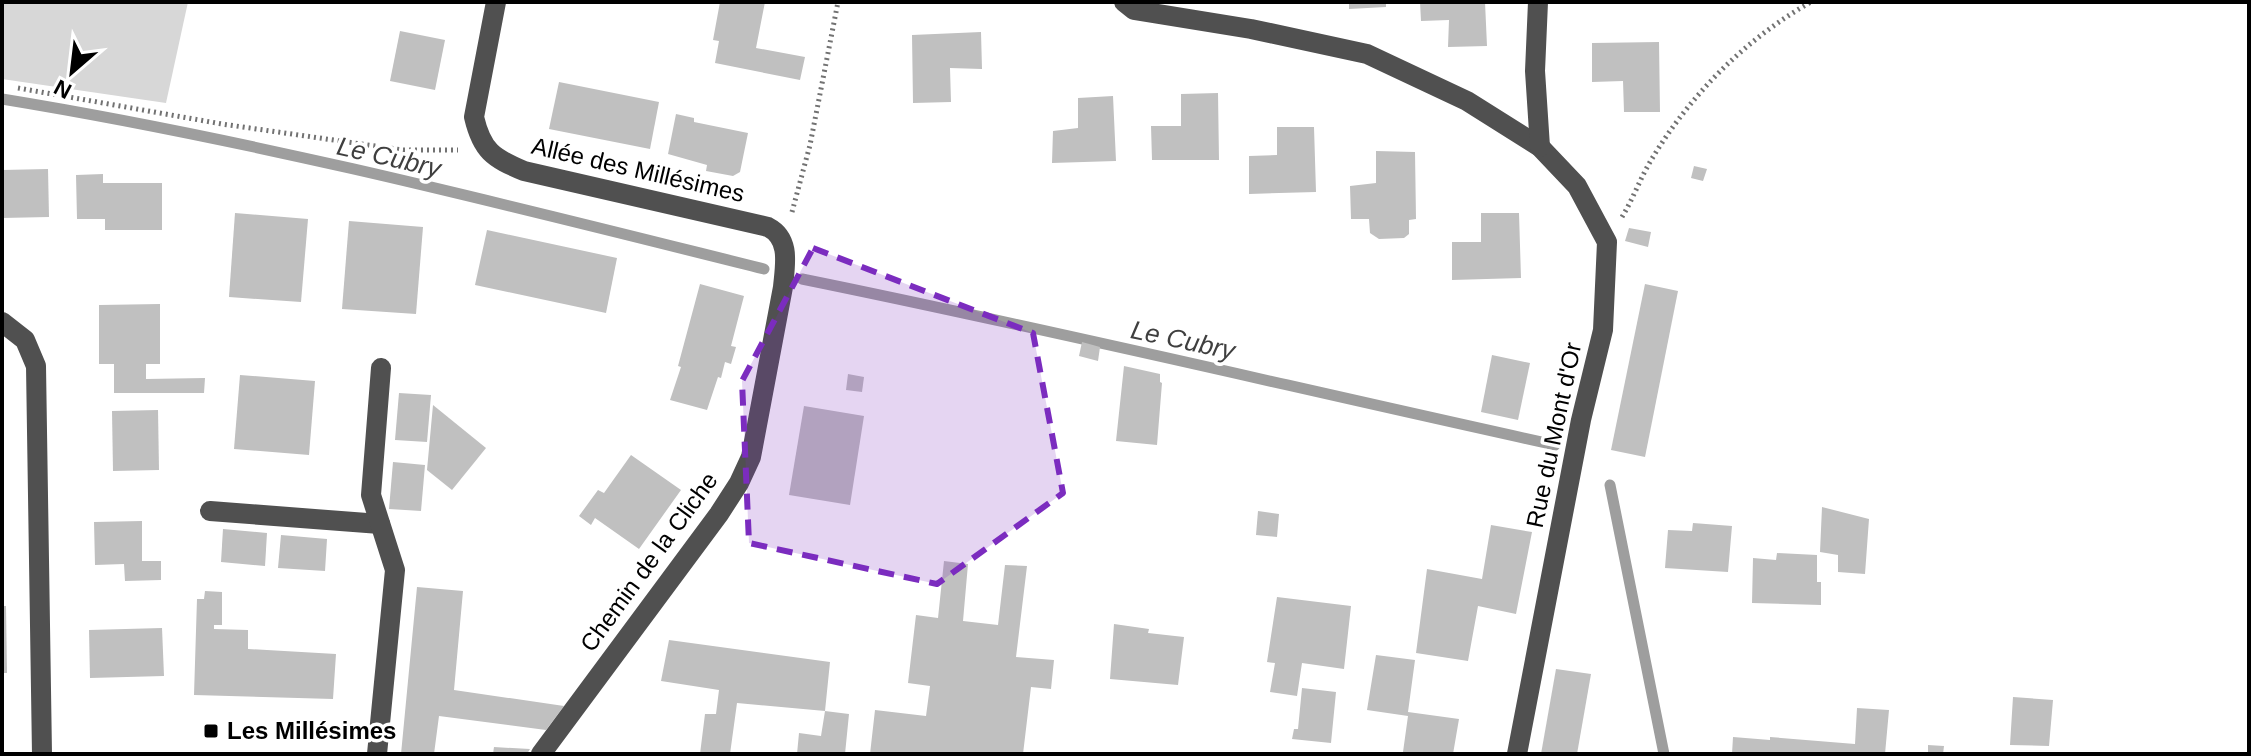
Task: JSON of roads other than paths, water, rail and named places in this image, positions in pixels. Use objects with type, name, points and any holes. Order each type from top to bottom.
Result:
[{"type":"street","name":"Allée des Millésimes","points":[[496,2],[474,117],[478,135],[487,150],[501,161],[524,171],[768,227],[778,232],[784,243]]},
{"type":"street","points":[[1124,2],[1134,10],[1251,29],[1367,54],[1467,101],[1540,147]]},
{"type":"street","points":[[1538,2],[1535,71],[1540,147]]},
{"type":"street","name":"Rue du Mont d'Or","points":[[1517,754],[1581,420],[1603,330],[1607,242],[1577,186],[1540,147]]},
{"type":"street","name":"Chemin de la Cliche","points":[[541,754],[739,483],[751,457],[783,287],[784,243]]},
{"type":"street","points":[[2,322],[25,340],[36,366],[42,754]]},
{"type":"street","points":[[377,754],[395,570],[371,495],[381,368]]},
{"type":"street","points":[[210,511],[380,524]]},
{"type":"waterway","name":"Le Cubry","points":[[2,99],[194,134],[289,155],[764,269]]},
{"type":"waterway","name":"Le Cubry","points":[[802,279],[1555,445]]},
{"type":"waterway","name":"Le Cubry","points":[[1610,485],[1664,754]]},
{"type":"place","name":"Les Millésimes","points":[[211,731]]}]
